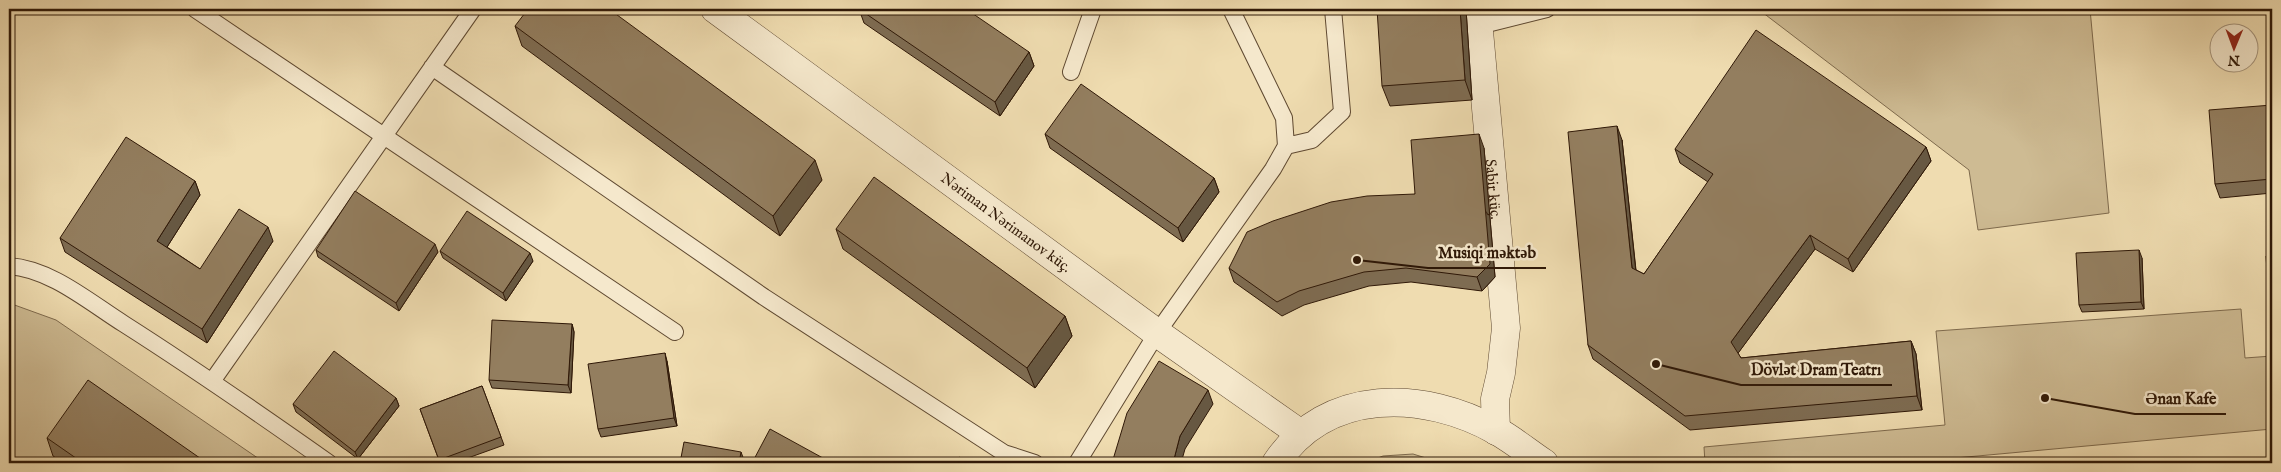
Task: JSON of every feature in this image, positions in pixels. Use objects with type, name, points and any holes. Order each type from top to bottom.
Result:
[{"type":"street","name":"Nəriman Nərimanov küç.","points":[[716,9],[1157,333],[1301,434]]},
{"type":"street","name":"Sabir küç.","points":[[1478,17],[1506,328],[1502,373],[1495,399],[1496,431]]},
{"type":"street","points":[[1276,463],[1301,434],[1325,418],[1349,408],[1376,402],[1402,402],[1462,415],[1496,431],[1544,463]]},
{"type":"lane","points":[[195,9],[385,135],[675,332]]},
{"type":"lane","points":[[213,380],[473,9]]},
{"type":"lane","points":[[1071,72],[1093,9]]},
{"type":"lane","points":[[1077,463],[1157,333],[1273,169],[1286,146],[1284,118],[1231,9]]},
{"type":"lane","points":[[1286,146],[1312,140],[1342,112],[1333,9]]},
{"type":"lane","points":[[1478,17],[1547,9]]},
{"type":"lane","points":[[432,67],[764,297],[1004,453],[1035,463]]},
{"type":"lane","points":[[9,266],[18,267],[55,280],[213,380],[329,463]]},
{"type":"shaded area","points":[[1758,9],[2090,9],[2109,213],[1978,230],[1969,170]]},
{"type":"shaded area","points":[[9,303],[56,320],[265,463],[9,463]]},
{"type":"shaded area","points":[[2241,309],[2245,358],[2272,356],[2272,429],[1901,463],[1705,463],[1704,447],[1945,425],[1936,331]]},
{"type":"shaded area","points":[[1413,454],[1442,463],[1365,463],[1383,456]]},
{"type":"building","points":[[528,9],[609,9],[815,160],[773,216],[515,26]]},
{"type":"building","points":[[859,9],[966,9],[1029,52],[995,102]]},
{"type":"building","points":[[1377,9],[1460,9],[1465,80],[1382,86]]},
{"type":"building","points":[[1756,30],[1926,147],[1848,259],[1810,235],[1731,342],[1741,358],[1911,341],[1917,396],[1685,416],[1588,345],[1568,132],[1617,126],[1632,268],[1644,274],[1713,174],[1675,149]]},
{"type":"building","points":[[1081,84],[1214,178],[1178,228],[1045,134]]},
{"type":"building","points":[[2272,105],[2272,179],[2215,184],[2209,110]]},
{"type":"building","points":[[1479,134],[1490,264],[1477,277],[1406,268],[1364,272],[1299,291],[1277,302],[1229,268],[1247,232],[1273,221],[1331,202],[1367,196],[1415,194],[1411,140]]},
{"type":"building","points":[[126,137],[195,181],[157,241],[200,269],[239,209],[268,227],[202,329],[60,238]]},
{"type":"building","points":[[874,177],[1065,316],[1027,368],[836,229]]},
{"type":"building","points":[[355,191],[435,244],[396,303],[316,250]]},
{"type":"building","points":[[467,211],[530,253],[503,293],[440,251]]},
{"type":"building","points":[[2139,250],[2141,302],[2079,305],[2076,253]]},
{"type":"building","points":[[2272,255],[2272,328],[2271,328],[2266,256]]},
{"type":"building","points":[[492,320],[572,324],[568,385],[489,380]]},
{"type":"building","points":[[334,351],[396,398],[355,452],[293,404]]},
{"type":"building","points":[[665,353],[674,418],[598,429],[588,364]]},
{"type":"building","points":[[1159,361],[1208,390],[1180,436],[1173,463],[1112,463],[1127,413]]},
{"type":"building","points":[[88,380],[207,463],[83,463],[47,438]]},
{"type":"building","points":[[482,386],[501,437],[439,460],[420,409]]},
{"type":"building","points":[[770,429],[832,463],[752,463]]},
{"type":"building","points":[[684,442],[741,452],[739,463],[680,463]]},
{"type":"building","points":[[959,457],[968,463],[955,463]]},
{"type":"place","name":"Musiqi məktəb","points":[[1357,260]]},
{"type":"place","name":"Dövlət Dram Teatrı","points":[[1656,364]]},
{"type":"place","name":"Ənan Kafe","points":[[2045,398]]}]
